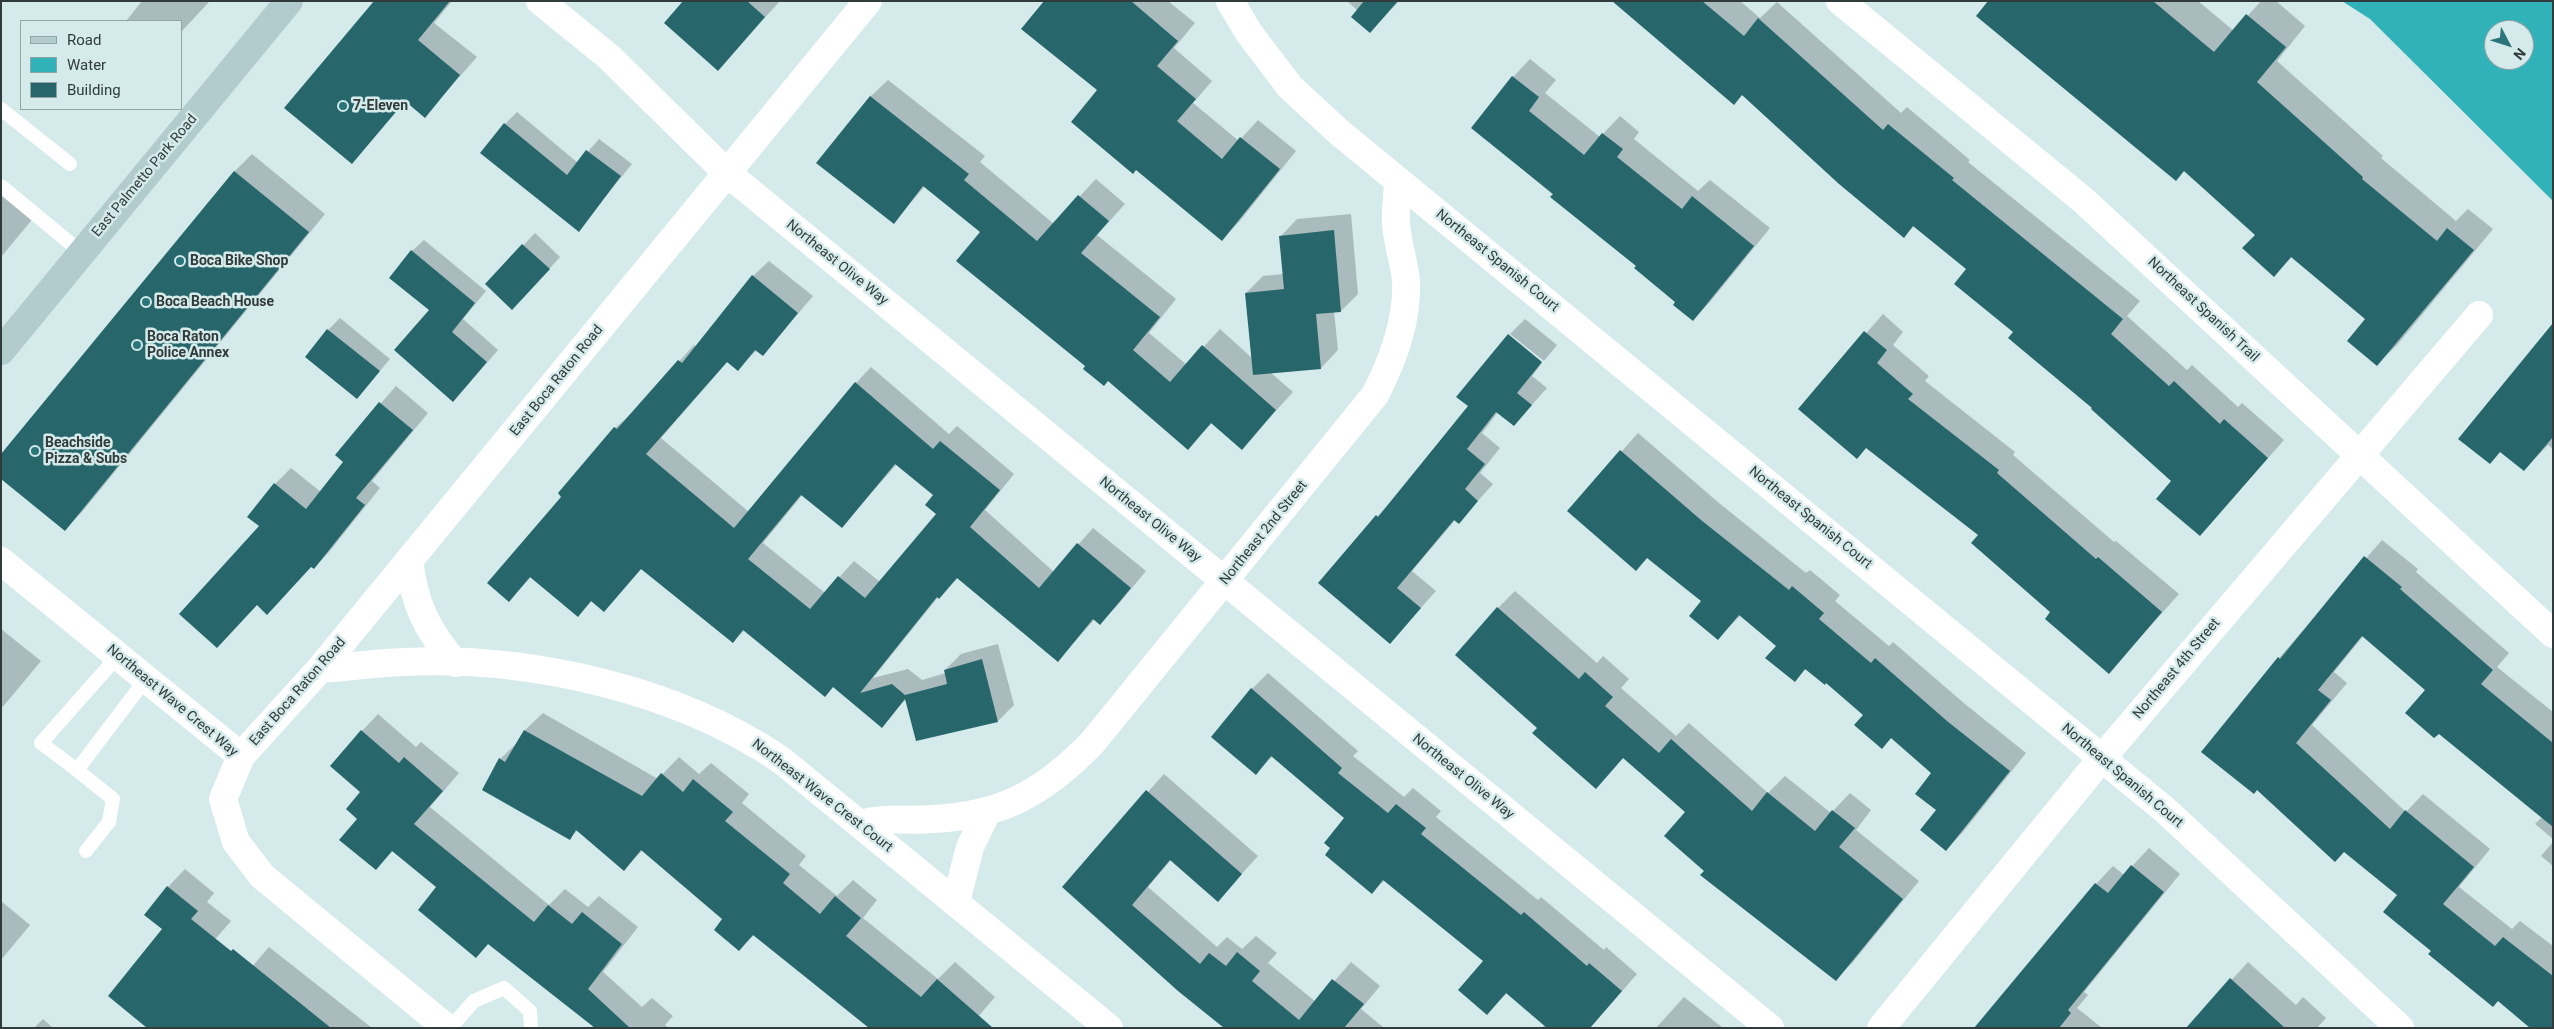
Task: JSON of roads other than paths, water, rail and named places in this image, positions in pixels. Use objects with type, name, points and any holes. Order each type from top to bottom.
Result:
[{"type":"main road","name":"East Palmetto Park Road","points":[[1,351],[289,1]]},
{"type":"street","name":"Northeast Olive Way","points":[[540,1],[609,57],[727,173],[1770,1028]]},
{"type":"street","name":"East Boca Raton Road","points":[[241,756],[320,670],[868,1]]},
{"type":"street","name":"Northeast Spanish Court","points":[[1230,1],[1249,33],[1290,87],[1340,133],[2165,810],[2400,1028]]},
{"type":"street","name":"Northeast Spanish Trail","points":[[1840,1],[2083,200],[2553,634]]},
{"type":"street","name":"Northeast 2nd Street","points":[[860,824],[881,818],[938,819],[987,812],[1024,797],[1065,771],[1092,743],[1375,395],[1389,368],[1404,312],[1406,282],[1403,252],[1396,224],[1398,180]]},
{"type":"street","name":"Northeast 4th Street","points":[[1881,1028],[2102,758],[2479,315]]},
{"type":"street","name":"Northeast Wave Crest Way","points":[[1,561],[241,756],[223,799],[236,842],[251,862],[262,876],[449,1028]]},
{"type":"street","points":[[409,561],[413,589],[422,616],[436,641],[455,663]]},
{"type":"street","name":"Northeast Wave Crest Court","points":[[320,670],[405,662],[480,664],[554,672],[624,688],[692,710],[753,740],[780,760],[1109,1028]]},
{"type":"street","points":[[956,902],[970,847],[987,812]]},
{"type":"lane","points":[[1,109],[70,164]]},
{"type":"lane","points":[[1,186],[82,253]]},
{"type":"lane","points":[[86,851],[109,822],[113,799],[41,743],[118,656]]},
{"type":"lane","points":[[77,770],[146,680]]},
{"type":"lane","points":[[449,1028],[474,1001],[504,988],[530,1011],[531,1028]]},
{"type":"water","points":[[2342,1],[2553,1],[2553,201],[2370,19]]},
{"type":"place","name":"7-Eleven","points":[[343,106]]},
{"type":"place","name":"Boca Bike Shop","points":[[180,261]]},
{"type":"place","name":"Boca Beach House","points":[[146,302]]},
{"type":"place","name":"Boca Raton Police Annex","points":[[137,345]]},
{"type":"place","name":"Beachside Pizza & Subs","points":[[35,451]]}]
